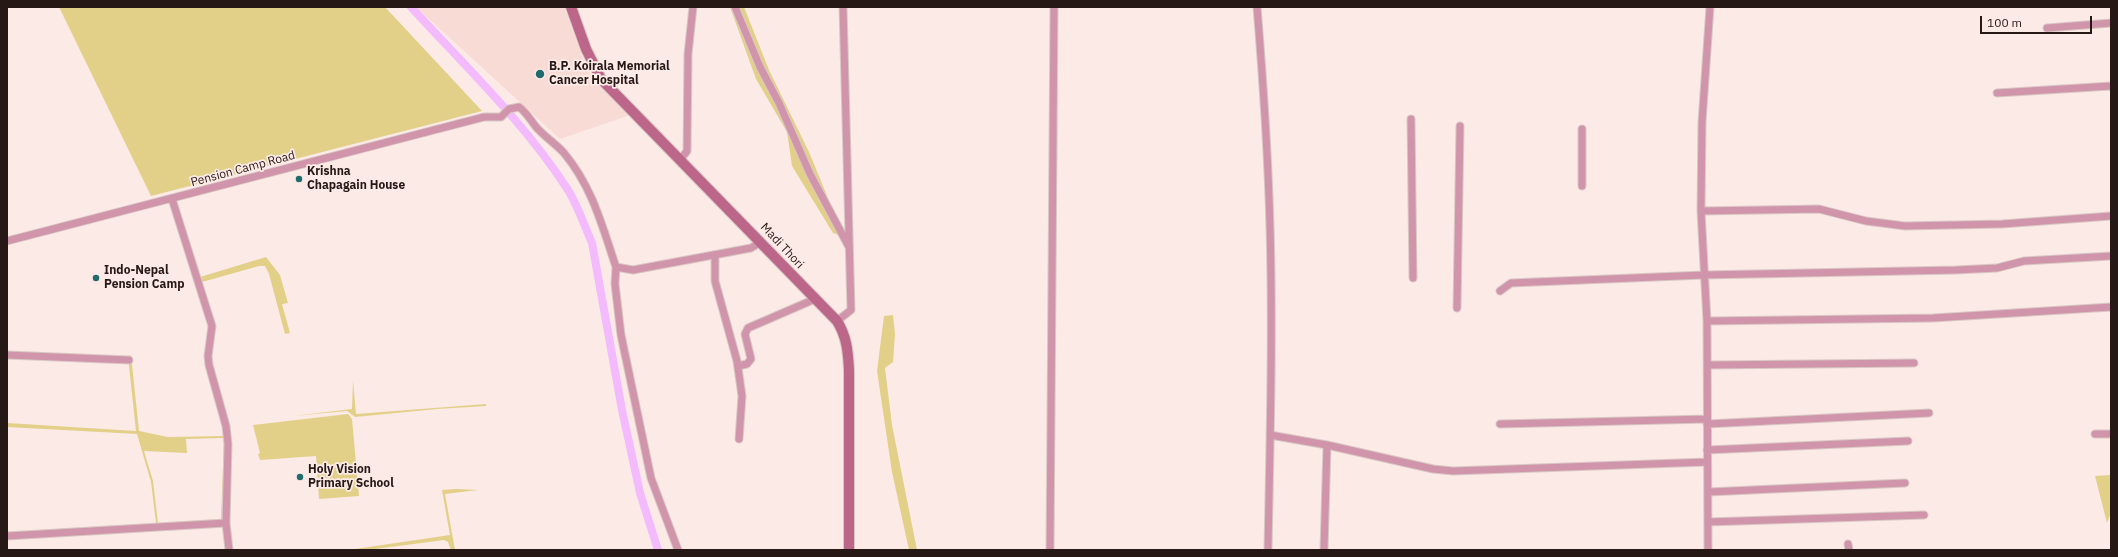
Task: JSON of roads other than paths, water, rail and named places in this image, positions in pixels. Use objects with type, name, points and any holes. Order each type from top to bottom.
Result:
[{"type":"main road","name":"Madi Thori","points":[[571,7],[586,49],[601,79],[837,321],[846,339],[849,370],[849,550]]},
{"type":"street","points":[[680,160],[687,151],[688,54],[693,7]]},
{"type":"street","points":[[735,7],[760,67],[779,103],[810,174],[850,250]]},
{"type":"street","points":[[837,321],[851,310],[844,7]]},
{"type":"street","points":[[1050,550],[1054,7]]},
{"type":"street","points":[[1257,7],[1264,90],[1270,227],[1270,434],[1268,550]]},
{"type":"street","points":[[1708,550],[1708,365],[1701,211],[1702,122],[1710,7]]},
{"type":"street","points":[[2047,28],[2111,23]]},
{"type":"street","points":[[1997,93],[2111,86]]},
{"type":"street","name":"Pension Camp Road","points":[[7,241],[484,117],[501,117],[509,109],[519,107],[524,111],[536,127],[564,153],[580,177],[596,206],[616,267]]},
{"type":"street","points":[[1411,119],[1413,278]]},
{"type":"street","points":[[1457,308],[1460,126]]},
{"type":"street","points":[[1582,129],[1582,186]]},
{"type":"street","points":[[172,199],[212,326],[208,356],[209,365],[226,426],[228,444],[226,523],[229,550]]},
{"type":"street","points":[[1701,211],[1819,209],[1866,221],[1905,226],[2002,224],[2111,216]]},
{"type":"street","points":[[678,550],[651,478],[621,335],[615,284],[616,267],[633,270],[751,248],[761,242]]},
{"type":"street","points":[[715,255],[714,281],[738,366],[742,396],[739,439]]},
{"type":"street","points":[[1500,291],[1511,283],[1704,275],[1956,270],[1997,268],[2032,261],[2111,256]]},
{"type":"street","points":[[738,366],[750,362],[752,359],[745,334],[748,328],[815,299]]},
{"type":"street","points":[[1707,321],[1933,318],[2111,307]]},
{"type":"street","points":[[7,355],[129,360]]},
{"type":"street","points":[[1708,365],[1914,363]]},
{"type":"street","points":[[1500,424],[1707,421],[1928,413]]},
{"type":"street","points":[[1270,434],[1327,445],[1433,469],[1453,471],[1708,462]]},
{"type":"street","points":[[2095,434],[2111,434]]},
{"type":"street","points":[[1707,450],[1908,441]]},
{"type":"street","points":[[1324,550],[1327,445]]},
{"type":"street","points":[[1708,492],[1905,483]]},
{"type":"street","points":[[1708,522],[1924,515]]},
{"type":"street","points":[[7,536],[226,523]]},
{"type":"waterway","points":[[411,7],[514,118],[551,165],[572,196],[578,209],[592,243],[622,410],[640,493],[658,550]]},
{"type":"place","name":"B.P. Koirala Memorial Cancer Hospital","points":[[540,74]]},
{"type":"place","name":"Krishna Chapagain House","points":[[299,179]]},
{"type":"place","name":"Indo-Nepal Pension Camp","points":[[96,278]]},
{"type":"place","name":"Holy Vision Primary School","points":[[300,477]]}]
